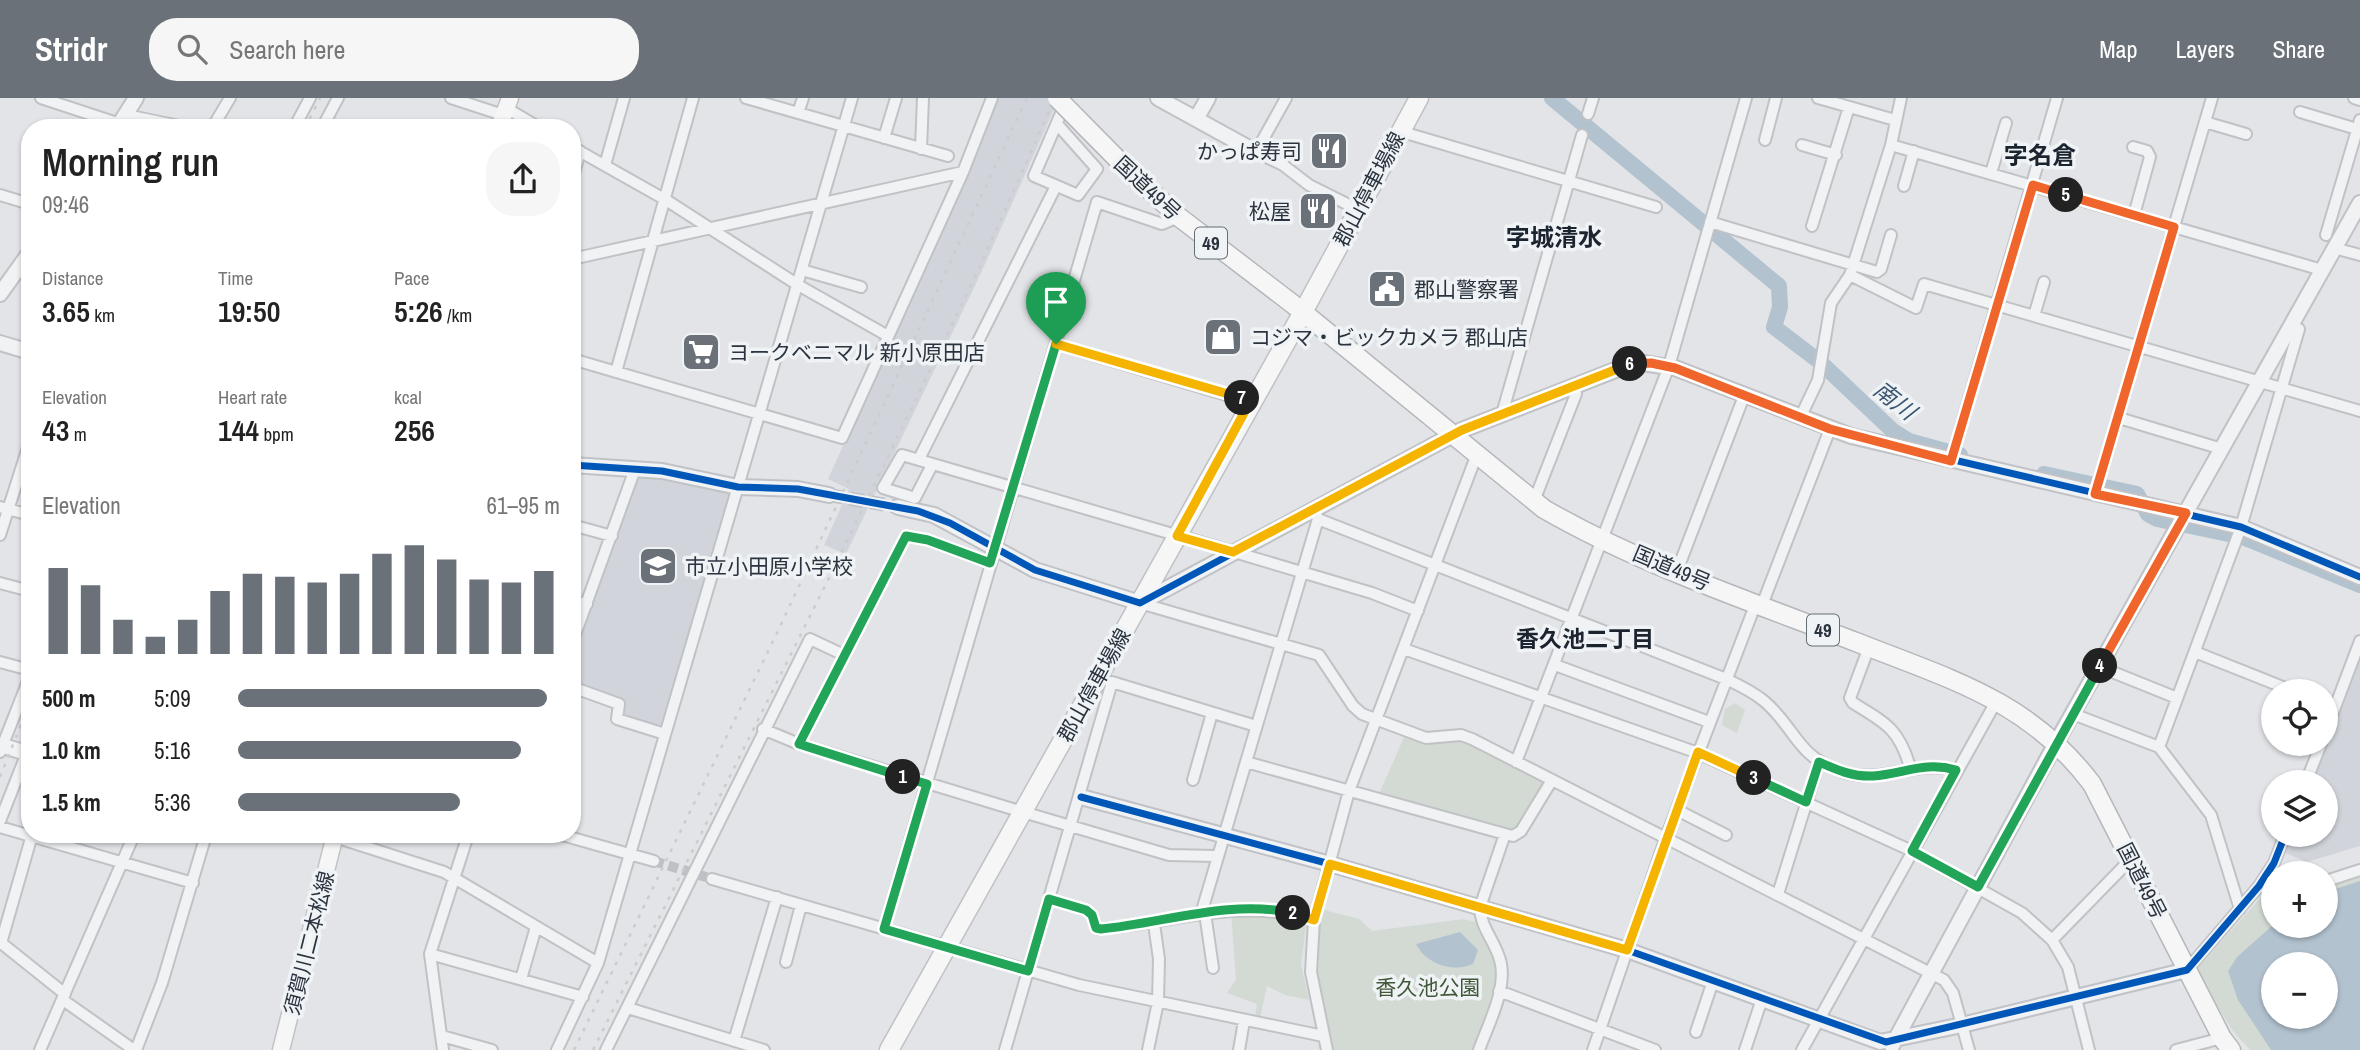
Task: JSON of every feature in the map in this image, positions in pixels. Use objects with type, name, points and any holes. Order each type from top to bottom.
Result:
[{"type":"main road","name":"国道49号","points":[[1057,98],[1179,217],[1298,309],[1534,501],[1571,524],[1677,571],[1997,700],[2056,743],[2092,784],[2227,1044]]},
{"type":"main road","name":"郡山停車場線","points":[[1298,309],[1347,204],[1405,98]]},
{"type":"main road","name":"郡山停車場線","points":[[889,1050],[1246,400],[1419,98]]},
{"type":"main road","name":"須賀川二本松線","points":[[281,1050],[333,843]]},
{"type":"main road","name":"郡山停車場線","points":[[880,1050],[946,946]]},
{"type":"street","points":[[41,98],[111,119]]},
{"type":"street","points":[[123,119],[136,98]]},
{"type":"street","points":[[217,119],[230,98]]},
{"type":"street","points":[[299,119],[310,98]]},
{"type":"street","points":[[327,119],[338,98]]},
{"type":"street","points":[[452,98],[504,112]]},
{"type":"street","points":[[605,165],[624,98]]},
{"type":"street","points":[[616,372],[693,98]]},
{"type":"street","points":[[746,98],[948,156]]},
{"type":"street","points":[[798,113],[803,98]]},
{"type":"street","points":[[556,1050],[598,963],[852,98]]},
{"type":"street","points":[[884,138],[896,98]]},
{"type":"street","points":[[921,149],[923,98]]},
{"type":"street","points":[[581,362],[842,438],[963,172],[992,98]]},
{"type":"street","points":[[1057,124],[1097,169],[1078,195],[1034,176],[1068,98]]},
{"type":"street","points":[[1158,98],[1283,165],[1309,185],[1347,204]]},
{"type":"street","points":[[1196,119],[1208,98]]},
{"type":"street","points":[[1256,152],[1286,98]]},
{"type":"street","points":[[1588,114],[1593,98]]},
{"type":"street","points":[[1517,762],[1605,539],[1669,366],[1746,98]]},
{"type":"street","points":[[1765,140],[1776,98]]},
{"type":"street","points":[[1818,98],[1895,120]]},
{"type":"street","points":[[1800,418],[1818,380],[1831,303],[1852,270],[1891,145],[1901,98]]},
{"type":"street","points":[[1951,461],[2057,98]]},
{"type":"street","points":[[2095,494],[2212,98]]},
{"type":"street","points":[[2354,98],[2360,100]]},
{"type":"street","points":[[1812,226],[1849,107]]},
{"type":"street","points":[[2300,112],[2359,124],[2326,235]]},
{"type":"street","points":[[2205,122],[2246,134]]},
{"type":"street","points":[[1991,173],[2006,123]]},
{"type":"street","points":[[1399,131],[1656,207]]},
{"type":"street","points":[[1502,414],[1581,135]]},
{"type":"street","points":[[1802,145],[1836,155]]},
{"type":"street","points":[[1891,145],[2322,270]]},
{"type":"street","points":[[2133,147],[2147,150],[2150,158],[2134,215]]},
{"type":"street","points":[[1904,186],[1914,151]]},
{"type":"street","points":[[581,152],[666,200],[798,285],[888,335]]},
{"type":"street","points":[[581,257],[710,230],[823,201],[963,172]]},
{"type":"street","points":[[919,459],[1056,186]]},
{"type":"street","points":[[0,195],[21,201]]},
{"type":"street","points":[[884,929],[1097,202],[1162,224],[1179,217]]},
{"type":"street","points":[[1892,1045],[2056,743],[2360,203]]},
{"type":"street","points":[[1710,222],[1852,270],[1916,308],[1924,284],[2360,411]]},
{"type":"street","points":[[1852,270],[1880,270],[1891,235]]},
{"type":"street","points":[[2334,248],[2360,255]]},
{"type":"street","points":[[0,294],[21,265]]},
{"type":"street","points":[[802,270],[861,287]]},
{"type":"street","points":[[2034,316],[2044,282]]},
{"type":"street","points":[[2159,747],[2241,527],[2299,329]]},
{"type":"street","points":[[0,343],[21,349]]},
{"type":"street","points":[[1056,344],[1246,400]]},
{"type":"street","points":[[1136,601],[1316,514],[1452,435],[1636,362],[1669,366],[1830,429],[1951,461],[2241,527],[2360,577]]},
{"type":"street","points":[[1534,501],[1576,394],[1575,384]]},
{"type":"street","points":[[1677,571],[1744,396]]},
{"type":"street","points":[[2119,418],[2222,449]]},
{"type":"street","points":[[1593,1050],[1665,840],[1709,722],[1830,429]]},
{"type":"street","points":[[1327,1050],[1311,972],[1314,920],[1349,791],[1477,454]]},
{"type":"street","points":[[932,465],[915,498],[883,488],[902,455],[1301,572],[1418,611]]},
{"type":"street","points":[[0,535],[4,508],[21,464]]},
{"type":"street","points":[[581,466],[687,475],[738,487],[798,489],[829,495]]},
{"type":"street","points":[[581,620],[635,469]]},
{"type":"street","points":[[898,507],[934,515],[992,556]]},
{"type":"street","points":[[4,508],[21,513]]},
{"type":"street","points":[[1316,514],[1726,679],[1764,701],[1801,747],[1819,762],[1843,772],[1863,776],[1910,767],[1956,770]]},
{"type":"street","points":[[1213,968],[1203,914],[1216,856],[1246,762],[1316,514]]},
{"type":"street","points":[[581,527],[612,536]]},
{"type":"street","points":[[799,744],[906,536],[992,556],[1319,655],[1353,706],[1375,720],[1426,738],[1461,735],[1931,974],[1951,989],[1969,1050]]},
{"type":"street","points":[[0,583],[21,589]]},
{"type":"street","points":[[581,603],[587,604]]},
{"type":"street","points":[[606,1050],[810,639],[844,656]]},
{"type":"street","points":[[2338,688],[2360,641]]},
{"type":"street","points":[[1869,647],[1850,698],[1853,703],[1891,727],[1904,748],[1910,767]]},
{"type":"street","points":[[1404,649],[1698,752],[1912,851],[2022,912],[2052,940],[2068,967],[2078,996],[2090,1050]]},
{"type":"street","points":[[2195,652],[2263,679]]},
{"type":"street","points":[[0,662],[21,668]]},
{"type":"street","points":[[1555,665],[1709,722]]},
{"type":"street","points":[[2100,667],[2178,698]]},
{"type":"street","points":[[1005,1050],[1070,826],[1081,797],[1112,682],[1256,726]]},
{"type":"street","points":[[581,690],[619,704],[617,719],[665,734]]},
{"type":"street","points":[[21,698],[1,747],[21,750]]},
{"type":"street","points":[[1802,1050],[1997,700]]},
{"type":"street","points":[[1193,780],[1212,712]]},
{"type":"street","points":[[2073,715],[2159,747],[2211,815],[2240,909]]},
{"type":"street","points":[[763,729],[799,744],[927,784],[1169,855],[1216,856]]},
{"type":"street","points":[[1246,762],[1513,836],[1521,831],[1552,780]]},
{"type":"street","points":[[1778,894],[1819,762]]},
{"type":"street","points":[[0,821],[21,770]]},
{"type":"street","points":[[1081,797],[1330,864],[1627,950],[1892,1045],[1962,1025],[2187,970],[2259,886],[2274,863],[2280,847]]},
{"type":"street","points":[[1677,810],[1726,835]]},
{"type":"street","points":[[0,827],[21,833]]},
{"type":"street","points":[[1479,1050],[1499,991],[1502,965],[1479,917],[1479,907],[1505,834]]},
{"type":"street","points":[[581,841],[654,861]]},
{"type":"street","points":[[30,843],[1,942],[64,997],[135,1050],[162,983],[204,843]]},
{"type":"street","points":[[55,843],[193,883]]},
{"type":"street","points":[[40,1050],[131,843]]},
{"type":"street","points":[[355,843],[454,877],[598,963]]},
{"type":"street","points":[[443,1050],[430,954],[465,843]]},
{"type":"street","points":[[2052,940],[2131,859]]},
{"type":"street","points":[[2338,877],[2360,870]]},
{"type":"street","points":[[712,879],[1028,971],[1244,1021],[1323,1036]]},
{"type":"street","points":[[734,1041],[777,897]]},
{"type":"street","points":[[1049,899],[1086,910],[1092,915],[1096,928],[1101,929],[1154,924],[1203,914],[1264,909],[1314,920]]},
{"type":"street","points":[[786,961],[801,905]]},
{"type":"street","points":[[1148,1050],[1158,1002],[1159,959],[1154,924]]},
{"type":"street","points":[[521,979],[536,927]]},
{"type":"street","points":[[430,954],[583,998]]},
{"type":"street","points":[[1696,1031],[1713,981]]},
{"type":"street","points":[[1499,991],[1655,1050]]},
{"type":"street","points":[[1745,1050],[1762,999]]},
{"type":"street","points":[[628,1008],[764,1050]]},
{"type":"street","points":[[1239,1050],[1244,1021]]},
{"type":"street","points":[[442,1036],[492,1050]]},
{"type":"street","points":[[2181,1049],[2227,1044]]},
{"type":"shaded area","points":[[996,98],[1059,98],[981,273],[846,554],[824,545],[849,489],[828,479],[971,162]]},
{"type":"shaded area","name":"市立小田原小学校","points":[[643,476],[672,478],[731,493],[665,729],[621,716],[624,703],[581,687],[581,634],[635,481]]},
{"type":"shaded area","points":[[2360,655],[2360,846],[2305,861],[2283,852],[2285,847],[2338,847],[2338,770],[2315,770],[2320,756],[2338,756],[2338,711]]},
{"type":"green space","points":[[1735,703],[1745,710],[1737,733],[1722,725],[1725,709]]},
{"type":"green space","points":[[1405,735],[1460,739],[1546,781],[1518,829],[1512,832],[1379,794]]},
{"type":"green space","points":[[2360,875],[2360,1050],[2250,1050],[2233,1031],[2195,971],[2261,897],[2261,938],[2338,938],[2338,881]]},
{"type":"green space","name":"香久池公園","points":[[1324,910],[1359,919],[1372,931],[1464,919],[1478,923],[1496,958],[1499,977],[1476,1050],[1332,1050],[1317,964]]},
{"type":"green space","points":[[1231,912],[1302,920],[1306,926],[1301,965],[1309,1000],[1285,995],[1267,986],[1260,1018],[1255,1017],[1257,1004],[1227,993],[1236,979]]},
{"type":"water","points":[[2360,881],[2360,1050],[2271,1050],[2238,1000],[2228,971],[2237,957],[2261,936],[2261,938],[2338,938],[2338,888]]},
{"type":"water","points":[[1460,932],[1478,950],[1473,964],[1465,967],[1441,965],[1426,957],[1416,944]]},
{"type":"waterway","name":"南川","points":[[1552,98],[1779,286],[1780,307],[1774,327],[1820,362],[1893,431],[1909,441],[1960,455]]},
{"type":"waterway","name":"南川","points":[[2044,474],[2137,494],[2148,514],[2157,519],[2243,537],[2360,585]]},
{"type":"tunnel","points":[[829,495],[898,507]]},
{"type":"tunnel","points":[[654,861],[712,879]]},
{"type":"railway","points":[[310,119],[320,98]]},
{"type":"railway","points":[[574,1050],[777,633],[1027,98]]},
{"type":"railway","points":[[593,1050],[834,568],[977,273],[1055,98]]},
{"type":"railway","points":[[0,777],[21,724]]},
{"type":"cycle path","points":[[581,466],[662,471],[738,487],[798,489],[918,511],[950,523],[1035,570],[1140,603],[1462,430],[1636,362],[1675,368],[1851,436],[2241,527],[2360,577]]},
{"type":"cycle path","points":[[1081,797],[1330,864],[1627,950],[1886,1042],[2187,970],[2259,886],[2274,863],[2280,847]]},
{"type":"place","name":"かっぱ寿司","points":[[1329,151]]},
{"type":"place","name":"松屋","points":[[1318,211]]},
{"type":"place","name":"郡山警察署","points":[[1387,289]]},
{"type":"place","name":"コジマ・ビックカメラ 郡山店","points":[[1223,337]]},
{"type":"place","name":"ヨークベニマル 新小原田店","points":[[701,352]]},
{"type":"place","name":"市立小田原小学校","points":[[658,566]]},
{"type":"district","name":"字名倉","points":[[2040,155]]},
{"type":"district","name":"字城清水","points":[[1554,237]]},
{"type":"district","name":"香久池二丁目","points":[[1585,638]]},
{"type":"route","points":[[2033,185],[2174,227],[2095,494],[2186,513],[1978,887],[1912,851],[1956,770],[1910,767],[1880,775],[1863,776],[1843,772],[1819,762],[1806,802],[1698,752],[1627,950],[1330,864],[1314,920],[1275,910],[1238,909],[1154,924],[1101,929],[1096,928],[1092,915],[1086,910],[1049,899],[1028,971],[943,944],[884,929],[927,784],[799,744],[906,536],[928,540],[990,563],[1056,344],[1250,402],[1177,536],[1233,552],[1462,430],[1636,362],[1675,368],[1851,436],[1951,461],[2033,185]]}]
